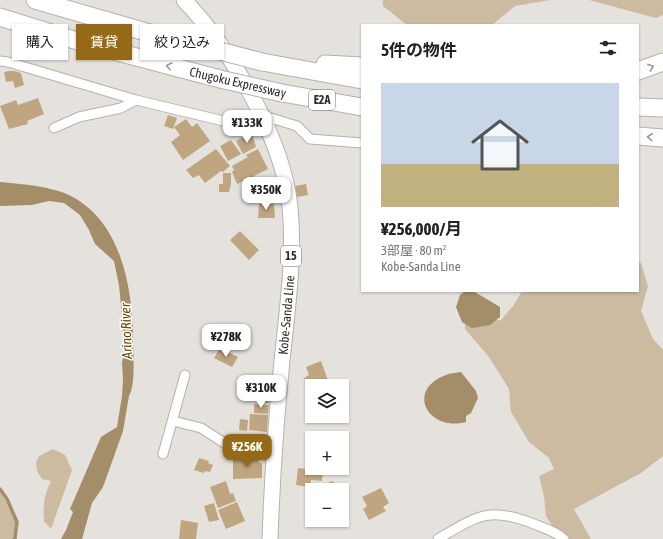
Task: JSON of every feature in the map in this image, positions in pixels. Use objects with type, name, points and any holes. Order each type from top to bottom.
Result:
[{"type":"highway","name":"Chugoku Expressway","points":[[35,0],[96,18],[262,62],[361,80]]},
{"type":"highway","points":[[50,0],[96,18]]},
{"type":"highway","name":"Chugoku Expressway","points":[[0,17],[76,41]]},
{"type":"highway","points":[[0,24],[76,41]]},
{"type":"highway","name":"Chugoku Expressway","points":[[132,56],[220,79],[282,93],[361,107]]},
{"type":"highway","points":[[262,62],[361,66]]},
{"type":"highway","points":[[639,71],[663,62]]},
{"type":"highway","points":[[639,107],[663,108]]},
{"type":"highway","points":[[639,136],[663,138]]},
{"type":"main road","name":"Kobe-Sanda Line","points":[[184,0],[242,78],[261,115],[279,160],[290,207],[291,274],[280,377],[270,539]]},
{"type":"street","points":[[0,61],[8,62],[136,100],[236,124],[261,115],[297,126],[310,139],[361,143]]},
{"type":"street","points":[[54,128],[79,117],[121,108],[136,100]]},
{"type":"street","points":[[163,454],[185,375]]},
{"type":"street","points":[[173,421],[201,428],[228,446],[275,453]]},
{"type":"street","points":[[438,539],[460,526],[478,518],[498,514],[515,516],[557,533],[564,539]]},
{"type":"shaded area","points":[[383,0],[550,0],[515,6],[493,24],[406,24],[383,6]]},
{"type":"shaded area","points":[[589,0],[663,0],[663,15],[656,18]]},
{"type":"shaded area","points":[[639,262],[641,263],[648,286],[641,311],[653,339],[663,350],[663,456],[641,473],[574,509],[591,539],[560,539],[546,516],[544,496],[539,476],[554,469],[549,458],[529,442],[511,412],[509,389],[489,357],[465,329],[465,322],[501,320],[513,306],[521,292],[639,292]]},
{"type":"shaded area","points":[[53,449],[65,455],[72,470],[51,529],[44,521],[44,500],[51,481],[42,479],[36,465],[39,456]]},
{"type":"shaded area","points":[[0,491],[14,516],[17,533],[12,539],[0,539]]},
{"type":"water","name":"Arino River","points":[[0,182],[36,186],[55,190],[71,196],[88,207],[102,222],[112,239],[120,257],[126,277],[132,317],[134,359],[133,384],[129,396],[123,431],[103,487],[92,503],[82,539],[61,539],[73,512],[70,509],[101,437],[117,427],[122,396],[122,363],[125,347],[119,285],[114,261],[95,244],[80,215],[64,203],[49,201],[32,205],[0,206]]},
{"type":"water","points":[[464,292],[475,292],[500,307],[500,317],[490,325],[472,328],[462,322],[456,307],[460,295]]},
{"type":"water","points":[[461,372],[476,391],[478,398],[471,413],[466,416],[466,422],[453,423],[441,421],[432,415],[426,408],[424,399],[426,390],[434,382],[446,375]]},
{"type":"building","points":[[9,71],[21,73],[24,85],[15,88],[13,81],[6,82],[4,72]]},
{"type":"building","points":[[38,98],[44,114],[27,121],[28,124],[9,129],[0,106],[16,100],[18,105]]},
{"type":"building","points":[[168,115],[177,118],[173,129],[164,126]]},
{"type":"building","points":[[186,119],[192,127],[197,123],[210,141],[183,160],[171,142],[180,135],[174,127]]},
{"type":"building","points":[[252,133],[256,147],[243,154],[236,141]]},
{"type":"building","points":[[231,140],[241,154],[228,161],[220,146]]},
{"type":"building","points":[[216,149],[230,166],[205,183],[199,175],[193,178],[186,170]]},
{"type":"building","points":[[258,149],[268,169],[254,176],[255,179],[247,182],[246,180],[237,184],[232,172],[234,170],[232,166],[248,157],[246,155]]},
{"type":"building","points":[[223,173],[231,173],[229,192],[219,192],[219,184],[223,184]]},
{"type":"building","points":[[271,182],[273,194],[264,196],[261,185]]},
{"type":"building","points":[[306,184],[308,195],[297,197],[295,186]]},
{"type":"building","points":[[259,204],[274,204],[275,218],[258,218]]},
{"type":"building","points":[[240,231],[259,250],[249,260],[230,240]]},
{"type":"building","points":[[220,348],[238,357],[232,367],[214,358]]},
{"type":"building","points":[[321,361],[327,379],[305,379],[305,380],[304,378],[309,375],[306,367]]},
{"type":"building","points":[[261,388],[270,388],[269,394],[260,393]]},
{"type":"building","points":[[258,394],[269,395],[268,403],[257,402]]},
{"type":"building","points":[[254,404],[269,405],[268,414],[254,413]]},
{"type":"building","points":[[250,414],[268,415],[267,432],[249,430]]},
{"type":"building","points":[[240,419],[248,420],[247,431],[239,430]]},
{"type":"building","points":[[234,434],[241,435],[240,441],[233,440]]},
{"type":"building","points":[[258,457],[259,463],[262,463],[262,478],[233,479],[233,459]]},
{"type":"building","points":[[199,458],[209,461],[208,463],[213,465],[210,472],[205,471],[204,473],[194,470]]},
{"type":"building","points":[[298,468],[305,469],[305,475],[323,475],[322,481],[311,480],[311,483],[305,483],[305,486],[296,485]]},
{"type":"building","points":[[226,481],[230,494],[233,493],[236,501],[218,508],[210,487]]},
{"type":"building","points":[[381,488],[389,503],[383,507],[386,511],[369,520],[363,509],[367,506],[362,497]]},
{"type":"building","points":[[237,502],[245,521],[226,529],[218,510]]},
{"type":"building","points":[[214,503],[219,520],[209,522],[204,506]]},
{"type":"building","points":[[181,520],[198,523],[196,539],[179,539]]},
{"type":"waterway","points":[[0,489],[7,499],[17,522],[14,539]]}]
